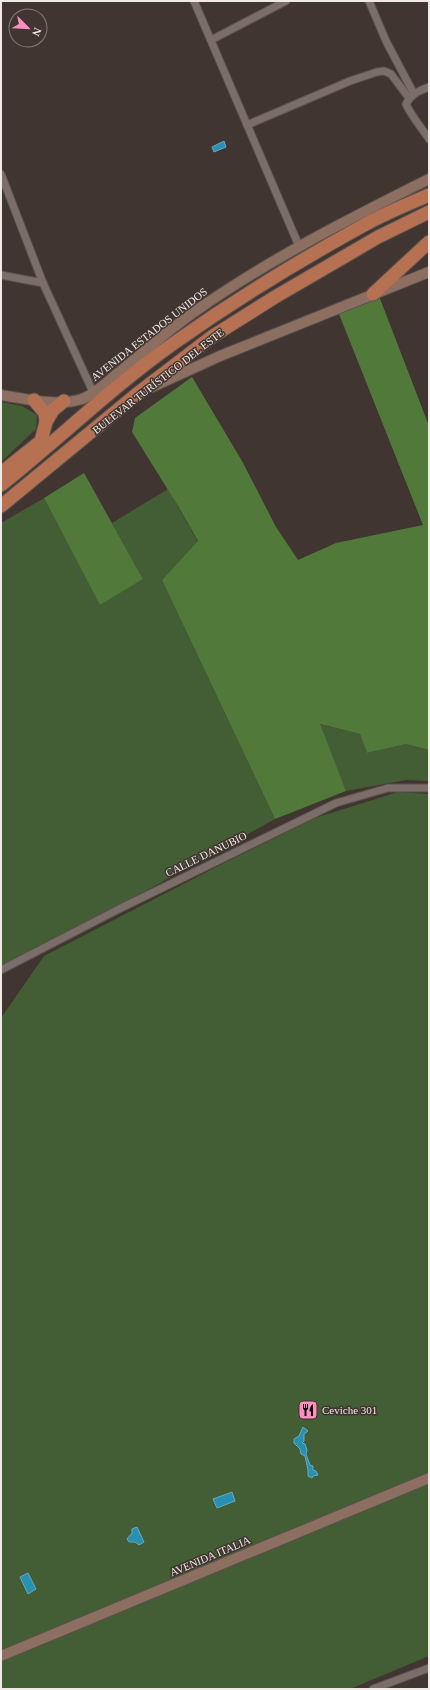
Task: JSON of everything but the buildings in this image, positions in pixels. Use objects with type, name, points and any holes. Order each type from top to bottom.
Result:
[{"type":"highway","name":"BULEVAR TURÍSTICO DEL ESTE","points":[[1,485],[35,458],[102,399],[173,344],[282,272],[368,224],[429,195]]},
{"type":"highway","name":"BULEVAR TURÍSTICO DEL ESTE","points":[[1,506],[137,394],[213,336],[275,297],[378,237],[429,212]]},
{"type":"highway","points":[[373,294],[429,242]]},
{"type":"highway","points":[[34,400],[45,413],[46,422]]},
{"type":"highway","points":[[1,474],[41,441],[46,422],[54,410],[64,402]]},
{"type":"street","points":[[194,1],[299,246]]},
{"type":"street","points":[[211,40],[286,1]]},
{"type":"street","points":[[369,1],[412,96]]},
{"type":"street","points":[[247,125],[350,81],[377,72],[384,71],[391,74],[412,96]]},
{"type":"street","points":[[429,87],[412,96],[406,104],[409,112],[417,120],[429,139]]},
{"type":"street","points":[[1,174],[43,282],[93,392]]},
{"type":"street","name":"AVENIDA ESTADOS UNIDOS","points":[[1,395],[34,400],[64,402],[84,398],[196,311],[249,275],[299,246],[429,179]]},
{"type":"street","points":[[137,394],[220,356],[429,272]]},
{"type":"street","points":[[1,276],[43,282]]},
{"type":"street","name":"CALLE DANUBIO","points":[[1,970],[118,909],[336,803],[388,788],[429,788]]},
{"type":"street","name":"AVENIDA ITALIA","points":[[1,1656],[429,1478]]},
{"type":"street","points":[[373,1689],[429,1668]]},
{"type":"green space","points":[[379,296],[429,426],[429,750],[406,744],[367,753],[360,734],[320,724],[346,791],[275,819],[162,580],[198,541],[132,432],[135,418],[192,377],[242,461],[276,527],[298,560],[336,543],[423,525],[339,314]]},
{"type":"green space","points":[[1,402],[22,406],[37,415],[36,429],[1,462]]},
{"type":"green space","points":[[84,473],[143,579],[100,605],[44,498]]},
{"type":"green space","points":[[168,489],[198,542],[162,580],[275,819],[38,951],[1,968],[1,523],[44,498],[100,604],[143,579],[112,523]]},
{"type":"green space","points":[[319,724],[360,734],[367,753],[406,744],[429,750],[429,781],[406,780],[346,791]]},
{"type":"green space","points":[[398,792],[429,794],[429,1656],[350,1689],[1,1689],[1,1018],[44,956],[222,864],[315,818]]},
{"type":"water","points":[[224,141],[226,147],[214,152],[212,147]]},
{"type":"water","points":[[303,1427],[308,1431],[304,1434],[304,1441],[302,1443],[305,1444],[307,1450],[306,1454],[310,1465],[313,1466],[313,1470],[316,1471],[318,1475],[313,1476],[312,1478],[308,1476],[305,1456],[301,1454],[300,1449],[294,1443],[294,1439],[299,1436]]},
{"type":"water","points":[[232,1492],[235,1501],[217,1508],[213,1499]]},
{"type":"water","points":[[137,1527],[144,1542],[139,1545],[135,1542],[129,1542],[127,1539],[132,1533],[132,1529]]},
{"type":"water","points":[[28,1573],[36,1589],[28,1594],[20,1577]]},
{"type":"place","name":"Ceviche 301","points":[[308,1410]]}]
